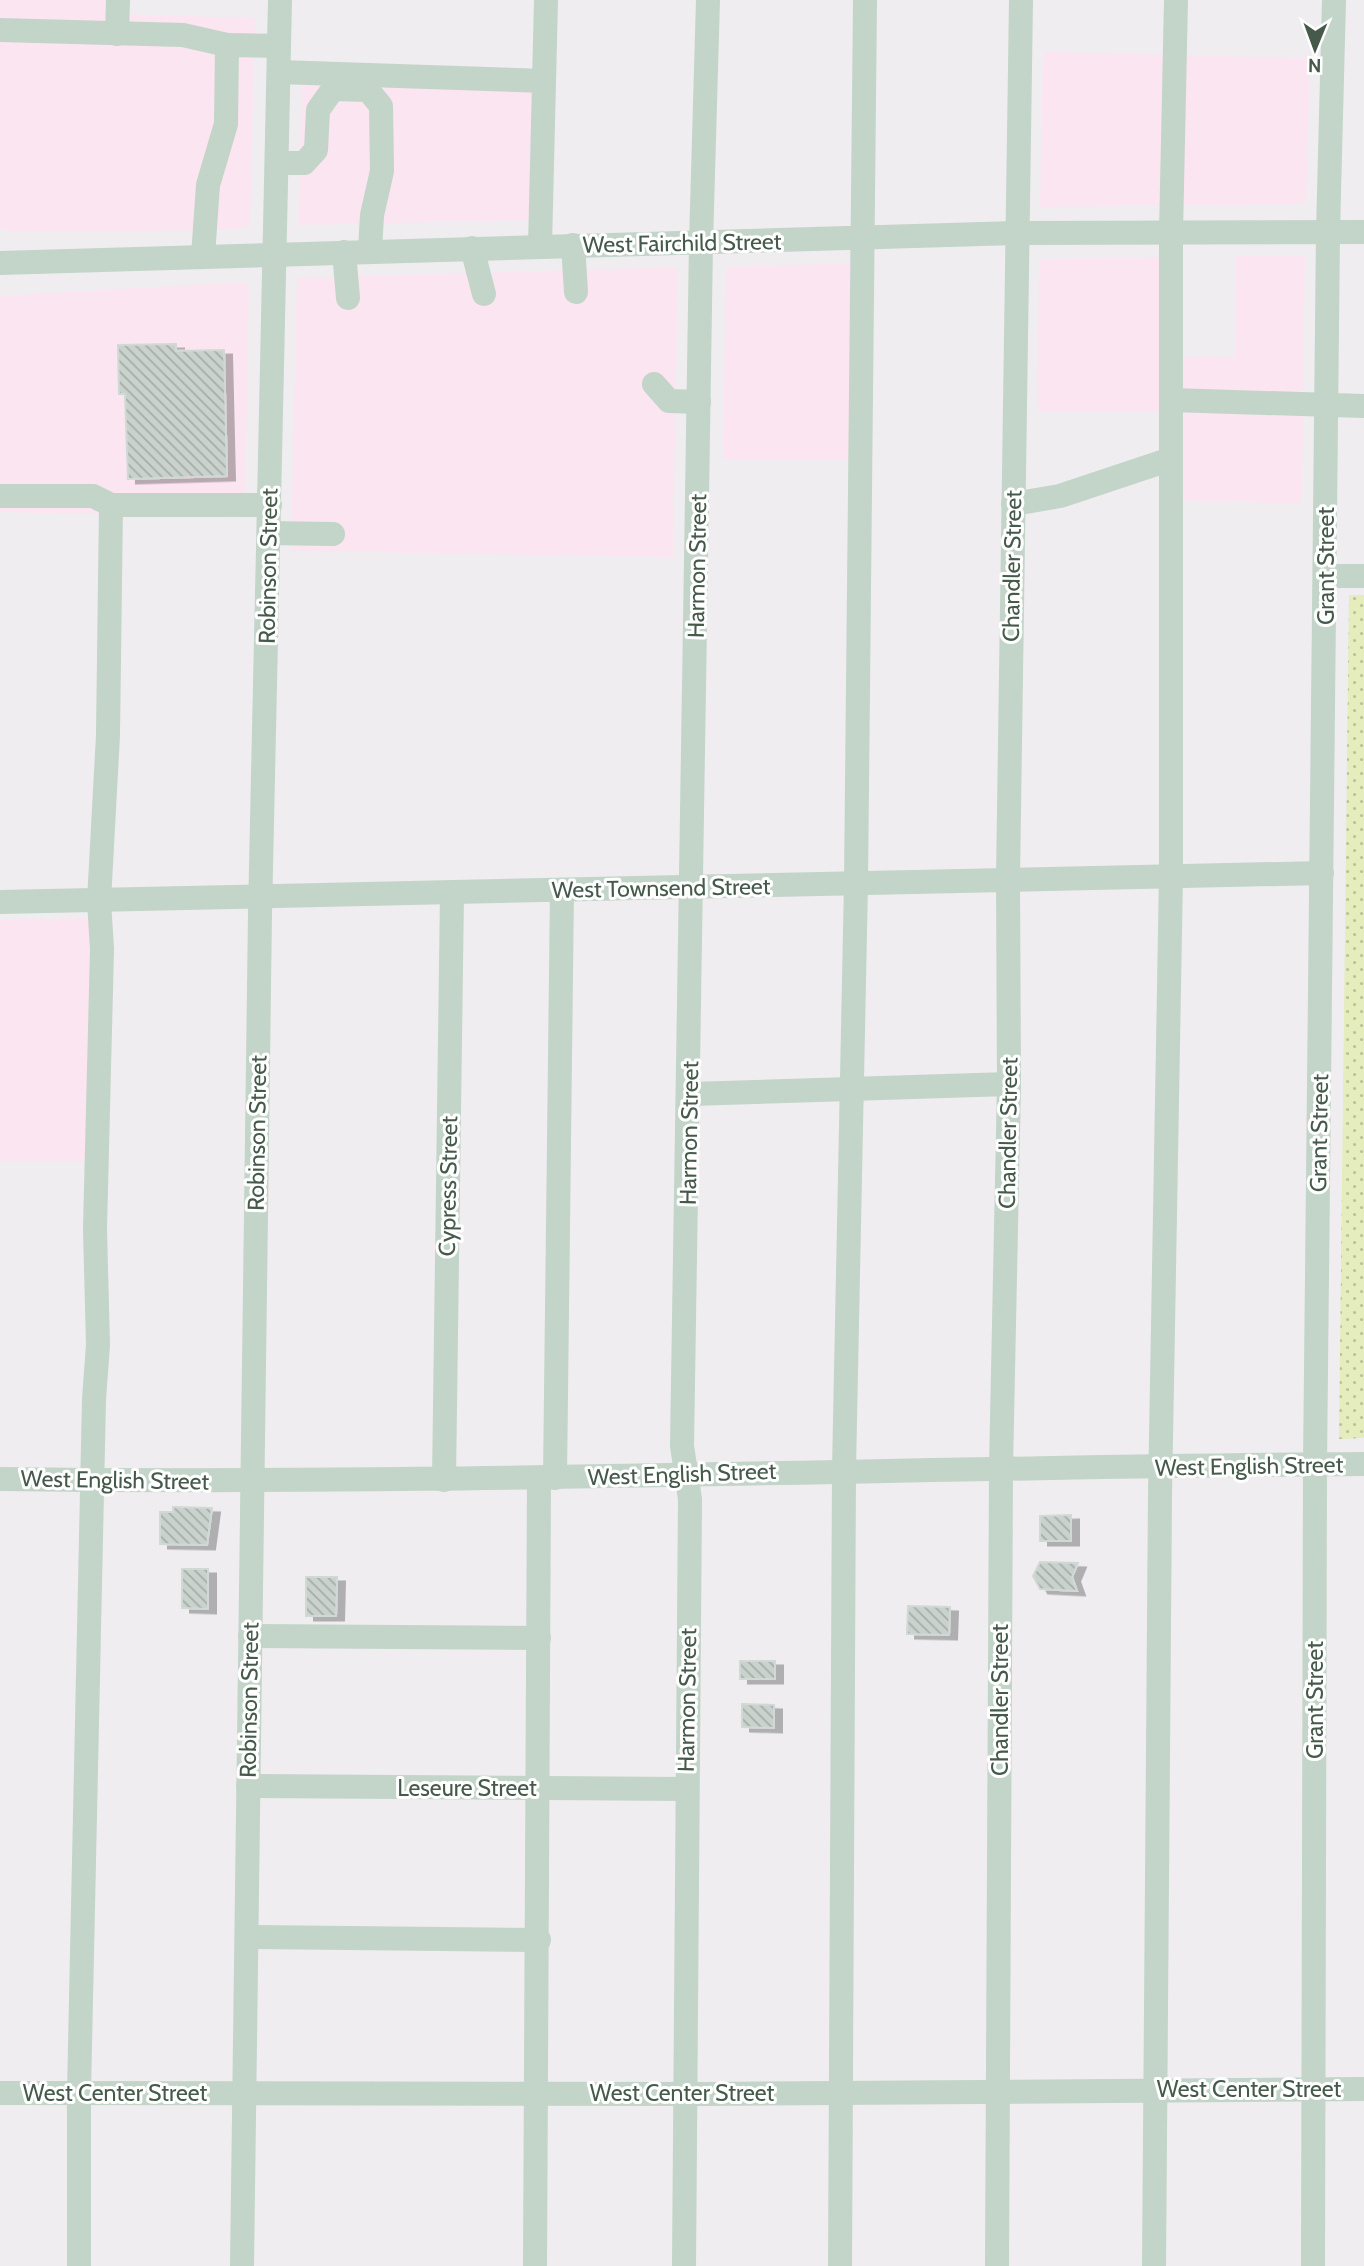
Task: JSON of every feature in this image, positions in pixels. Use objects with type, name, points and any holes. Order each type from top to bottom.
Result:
[{"type":"street","points":[[117,34],[118,0]]},
{"type":"street","name":"Robinson Street","points":[[242,2266],[260,897],[280,0]]},
{"type":"street","points":[[540,246],[546,0]]},
{"type":"street","name":"Harmon Street","points":[[684,2266],[690,1499],[682,1446],[690,1094],[701,243],[708,0]]},
{"type":"street","points":[[840,2266],[844,1469],[856,883],[865,0]]},
{"type":"street","name":"Chandler Street","points":[[997,2266],[1001,1468],[1009,1084],[1008,878],[1021,0]]},
{"type":"street","points":[[1154,2266],[1161,1466],[1171,874],[1171,233],[1176,0]]},
{"type":"street","name":"Grant Street","points":[[1313,2266],[1315,1465],[1328,232],[1334,0]]},
{"type":"street","points":[[0,30],[183,35],[227,45],[279,46]]},
{"type":"street","points":[[203,256],[208,185],[226,124],[227,45]]},
{"type":"street","points":[[279,72],[544,81]]},
{"type":"street","points":[[278,163],[304,163],[316,150],[318,110],[333,89],[368,90],[382,106],[382,171],[372,215],[370,251]]},
{"type":"street","name":"West Fairchild Street","points":[[0,263],[1016,233],[1364,232]]},
{"type":"street","points":[[573,246],[576,292]]},
{"type":"street","points":[[472,248],[484,294]]},
{"type":"street","points":[[344,251],[348,298]]},
{"type":"street","points":[[654,384],[669,401],[699,402]]},
{"type":"street","points":[[1171,400],[1364,406]]},
{"type":"street","points":[[1013,504],[1060,496],[1171,459]]},
{"type":"street","points":[[0,496],[93,496],[111,505],[270,505]]},
{"type":"street","points":[[79,2266],[79,2092],[94,1399],[98,1345],[95,1229],[102,949],[99,901],[108,735],[111,505]]},
{"type":"street","points":[[269,533],[333,534]]},
{"type":"street","points":[[1326,576],[1364,576]]},
{"type":"street","name":"West Townsend Street","points":[[0,902],[1171,874],[1322,873]]},
{"type":"street","points":[[535,2266],[539,1638],[547,1478],[562,890]]},
{"type":"street","name":"Cypress Street","points":[[444,1480],[452,893]]},
{"type":"street","points":[[690,1094],[1009,1084]]},
{"type":"street","name":"West English Street","points":[[0,1479],[251,1482],[444,1480],[844,1469],[1364,1464]]},
{"type":"street","points":[[250,1636],[539,1638]]},
{"type":"street","name":"Leseure Street","points":[[248,1786],[686,1789]]},
{"type":"street","points":[[247,1937],[539,1940]]},
{"type":"street","name":"West Center Street","points":[[0,2092],[685,2094],[1364,2089]]},
{"type":"shaded area","points":[[0,0],[118,0],[118,14],[255,18],[250,225],[237,230],[10,232],[0,229]]},
{"type":"shaded area","points":[[1043,52],[1310,58],[1306,204],[1040,207]]},
{"type":"shaded area","points":[[302,73],[544,81],[540,220],[298,225]]},
{"type":"shaded area","points":[[1236,256],[1305,256],[1302,504],[1171,500],[1171,411],[1037,411],[1039,259],[1171,257],[1171,356],[1235,357]]},
{"type":"shaded area","points":[[861,263],[860,459],[723,459],[726,267]]},
{"type":"shaded area","points":[[678,267],[673,557],[291,551],[297,278]]},
{"type":"shaded area","points":[[242,282],[249,286],[245,518],[0,512],[0,296]]},
{"type":"shaded area","points":[[100,918],[98,1162],[0,1162],[0,920]]},
{"type":"green space","points":[[1349,595],[1364,595],[1364,1438],[1339,1439]]},
{"type":"building","points":[[176,344],[176,351],[224,350],[227,476],[128,479],[125,394],[119,394],[118,345]]},
{"type":"building","points":[[173,1507],[212,1508],[207,1545],[160,1544],[160,1512],[173,1512]]},
{"type":"building","points":[[1071,1515],[1071,1541],[1040,1541],[1040,1516]]},
{"type":"building","points":[[1040,1562],[1078,1563],[1072,1577],[1077,1591],[1040,1589],[1033,1576]]},
{"type":"building","points":[[182,1569],[208,1569],[208,1609],[182,1608]]},
{"type":"building","points":[[306,1577],[337,1577],[336,1616],[306,1616]]},
{"type":"building","points":[[908,1606],[950,1607],[949,1635],[907,1634]]},
{"type":"building","points":[[740,1661],[775,1661],[775,1679],[740,1679]]},
{"type":"building","points":[[742,1704],[774,1705],[774,1728],[742,1727]]}]
